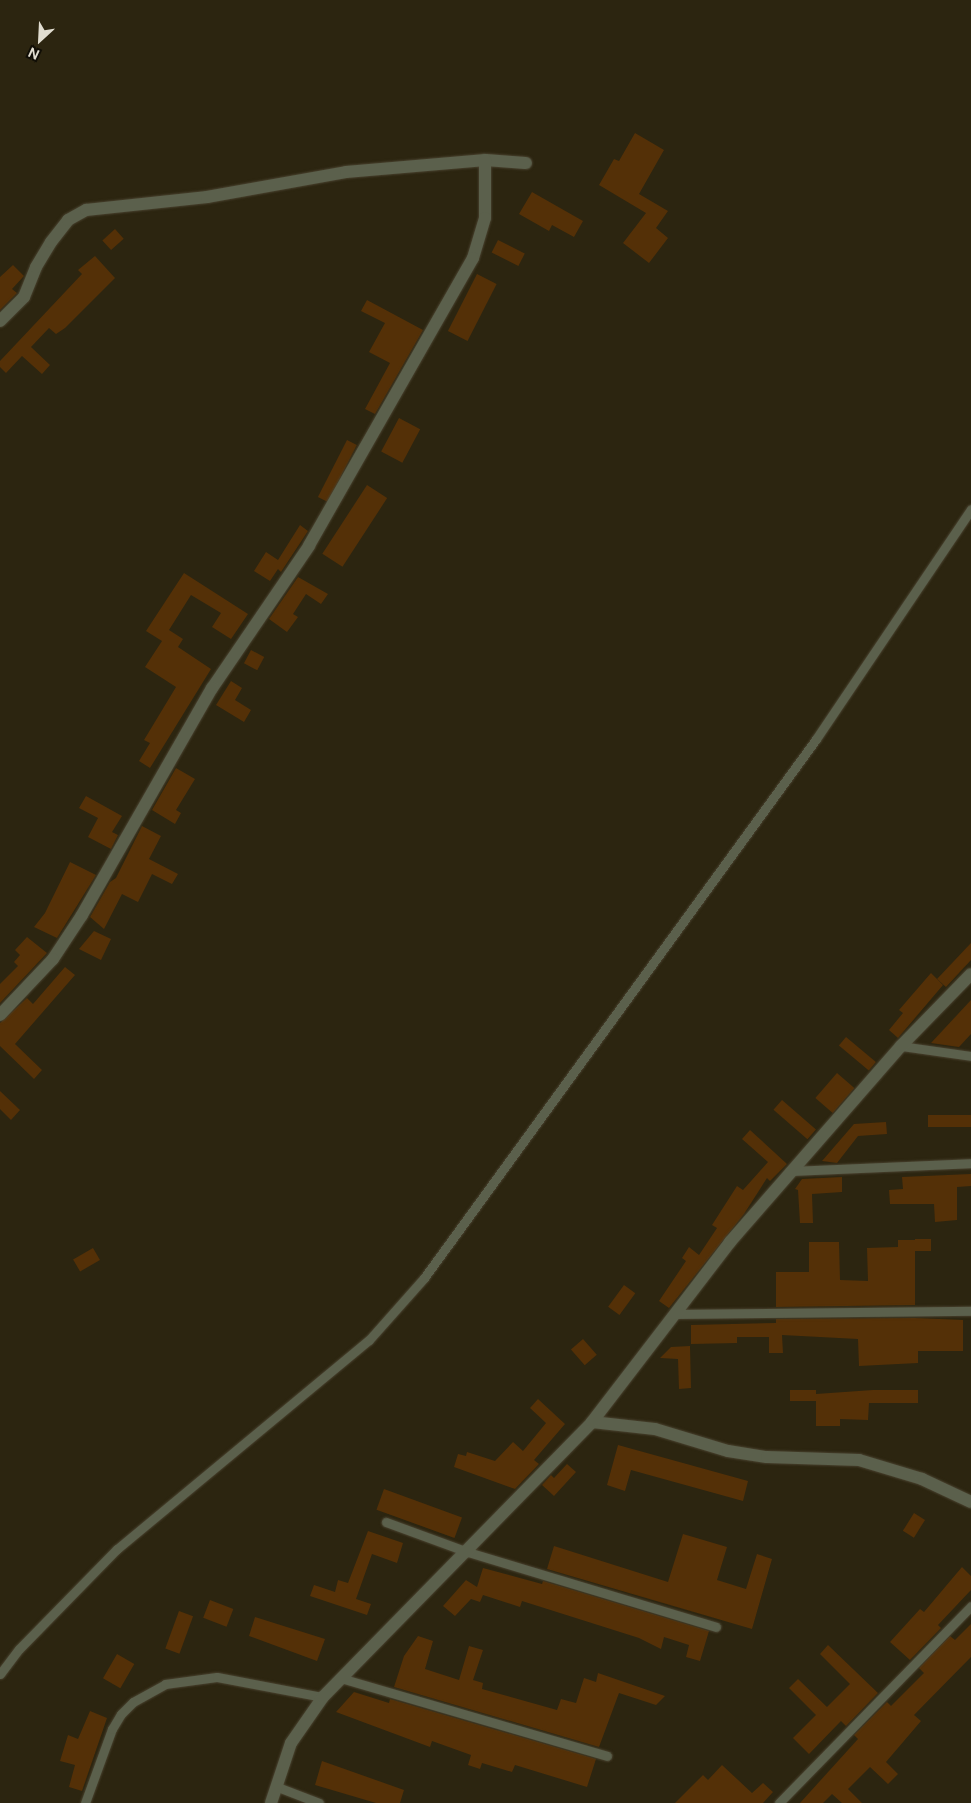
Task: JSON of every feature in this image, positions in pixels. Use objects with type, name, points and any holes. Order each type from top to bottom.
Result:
[{"type":"street","points":[[0,1015],[53,959],[82,914],[212,688],[309,546],[473,258],[485,218],[485,160]]},
{"type":"street","points":[[0,322],[24,297],[36,267],[51,242],[68,220],[86,210],[207,197],[346,172],[485,160],[526,163]]},
{"type":"street","points":[[272,1803],[291,1742],[323,1697],[344,1679],[592,1422],[678,1314],[730,1242],[790,1171],[900,1046],[971,974]]},
{"type":"street","points":[[592,1422],[655,1429],[728,1451],[767,1457],[860,1460],[922,1479],[971,1502]]},
{"type":"lane","points":[[0,1674],[19,1649],[117,1549],[369,1340],[424,1278],[816,739],[971,509]]},
{"type":"lane","points":[[900,1046],[971,1056]]},
{"type":"lane","points":[[790,1171],[971,1163]]},
{"type":"lane","points":[[678,1314],[971,1311]]},
{"type":"lane","points":[[386,1522],[468,1552],[716,1627]]},
{"type":"lane","points":[[779,1803],[971,1606]]},
{"type":"lane","points":[[85,1803],[112,1729],[121,1714],[133,1702],[165,1684],[217,1677],[323,1697]]},
{"type":"lane","points":[[344,1679],[607,1756]]},
{"type":"lane","points":[[276,1786],[319,1803]]},
{"type":"building","points":[[635,133],[664,150],[639,194],[668,211],[656,228],[668,238],[649,263],[623,243],[646,213],[599,185],[614,159],[619,161]]},
{"type":"building","points":[[532,192],[583,221],[574,237],[552,225],[549,231],[519,214]]},
{"type":"building","points":[[115,229],[124,239],[111,250],[102,240]]},
{"type":"building","points":[[498,240],[525,254],[518,266],[492,252]]},
{"type":"building","points":[[95,256],[115,278],[65,328],[56,334],[49,328],[31,347],[50,365],[42,374],[22,356],[6,373],[0,367],[0,361],[82,274],[78,270]]},
{"type":"building","points":[[13,265],[24,276],[12,289],[17,293],[0,310],[0,277]]},
{"type":"building","points":[[477,274],[497,284],[468,341],[448,331]]},
{"type":"building","points":[[367,300],[423,330],[375,414],[365,409],[390,363],[369,352],[385,323],[361,311]]},
{"type":"building","points":[[399,418],[420,429],[402,463],[381,452]]},
{"type":"building","points":[[347,440],[357,445],[328,502],[318,497]]},
{"type":"building","points":[[367,485],[387,498],[342,567],[322,554]]},
{"type":"building","points":[[300,525],[308,531],[281,572],[278,569],[270,581],[254,571],[266,552],[278,560]]},
{"type":"building","points":[[184,573],[248,614],[231,639],[212,627],[221,613],[191,595],[169,630],[183,639],[178,647],[211,669],[150,768],[139,761],[150,743],[144,740],[176,687],[145,667],[162,641],[146,631]]},
{"type":"building","points":[[298,577],[328,594],[321,604],[306,594],[293,614],[298,617],[287,632],[269,619]]},
{"type":"building","points":[[251,650],[264,657],[257,670],[244,663]]},
{"type":"building","points":[[231,681],[242,688],[235,700],[251,710],[244,722],[216,705]]},
{"type":"building","points":[[176,768],[195,779],[176,810],[181,813],[175,824],[152,810]]},
{"type":"building","points":[[86,796],[122,816],[112,832],[118,835],[111,849],[88,837],[98,818],[79,808]]},
{"type":"building","points":[[142,826],[161,836],[149,859],[178,874],[172,884],[152,874],[138,902],[122,894],[104,929],[90,917],[110,882],[116,878]]},
{"type":"building","points":[[70,862],[96,875],[57,938],[34,927],[45,913]]},
{"type":"building","points":[[94,931],[111,939],[101,960],[79,949]]},
{"type":"building","points":[[27,937],[47,953],[0,1003],[0,984],[18,966],[14,962],[20,955],[15,950]]},
{"type":"building","points":[[971,943],[971,960],[946,987],[937,979]]},
{"type":"building","points":[[65,967],[75,975],[15,1044],[42,1070],[34,1079],[0,1046],[0,1023],[27,998],[33,1004]]},
{"type":"building","points":[[931,973],[943,985],[898,1038],[889,1030],[903,1013],[899,1010]]},
{"type":"building","points":[[971,1000],[971,1034],[959,1047],[931,1043]]},
{"type":"building","points":[[846,1037],[876,1062],[869,1070],[839,1045]]},
{"type":"building","points":[[837,1073],[854,1088],[833,1113],[815,1098]]},
{"type":"building","points":[[0,1091],[20,1110],[11,1120],[0,1109]]},
{"type":"building","points":[[782,1100],[816,1130],[807,1139],[773,1110]]},
{"type":"building","points":[[928,1115],[971,1115],[971,1127],[928,1127]]},
{"type":"building","points":[[886,1122],[887,1134],[858,1136],[837,1163],[822,1161],[854,1124]]},
{"type":"building","points":[[750,1130],[787,1164],[770,1181],[767,1178],[744,1214],[669,1308],[659,1301],[686,1261],[682,1258],[689,1247],[699,1255],[717,1228],[712,1225],[737,1186],[743,1190],[768,1162],[742,1139]]},
{"type":"building","points":[[971,1174],[971,1186],[957,1187],[957,1220],[935,1222],[934,1204],[890,1204],[889,1190],[903,1189],[902,1177]]},
{"type":"building","points":[[842,1177],[842,1192],[812,1194],[813,1223],[800,1223],[798,1190],[795,1189],[802,1179]]},
{"type":"building","points":[[915,1239],[931,1239],[931,1251],[915,1251]]},
{"type":"building","points":[[898,1240],[915,1240],[915,1305],[776,1307],[776,1272],[809,1272],[809,1242],[839,1242],[840,1280],[868,1281],[867,1248],[898,1247]]},
{"type":"building","points":[[93,1248],[100,1260],[80,1272],[73,1260]]},
{"type":"building","points":[[624,1285],[635,1293],[619,1315],[608,1307]]},
{"type":"building","points":[[915,1318],[963,1320],[963,1351],[918,1351],[918,1363],[859,1366],[858,1339],[782,1335],[783,1353],[769,1353],[769,1337],[737,1337],[737,1343],[691,1344],[691,1325],[776,1323],[776,1319]]},
{"type":"building","points":[[583,1339],[597,1355],[585,1365],[571,1349]]},
{"type":"building","points":[[690,1346],[691,1388],[679,1389],[678,1359],[660,1358],[671,1347]]},
{"type":"building","points":[[790,1390],[816,1390],[816,1401],[790,1401]]},
{"type":"building","points":[[873,1390],[918,1390],[918,1403],[869,1403],[868,1420],[840,1419],[840,1426],[816,1426],[816,1394]]},
{"type":"building","points":[[538,1399],[565,1424],[534,1460],[539,1464],[515,1489],[454,1467],[458,1454],[466,1456],[467,1452],[495,1461],[513,1442],[523,1451],[546,1423],[530,1408]]},
{"type":"building","points":[[618,1445],[748,1481],[743,1501],[631,1470],[625,1491],[607,1485]]},
{"type":"building","points":[[567,1464],[576,1472],[554,1496],[542,1485],[551,1475],[554,1478]]},
{"type":"building","points":[[384,1489],[462,1517],[454,1538],[376,1510]]},
{"type":"building","points":[[914,1513],[925,1520],[914,1538],[903,1531]]},
{"type":"building","points":[[368,1531],[403,1543],[397,1563],[372,1554],[356,1599],[371,1604],[367,1615],[310,1596],[314,1585],[335,1592],[338,1580],[348,1583]]},
{"type":"building","points":[[683,1534],[727,1547],[717,1580],[746,1589],[757,1554],[772,1559],[752,1629],[547,1569],[554,1546],[668,1582]]},
{"type":"building","points":[[962,1567],[971,1576],[971,1590],[938,1625],[941,1628],[910,1660],[890,1642],[920,1609],[924,1612]]},
{"type":"building","points":[[483,1568],[542,1584],[543,1581],[709,1631],[700,1661],[686,1657],[689,1645],[664,1637],[661,1649],[639,1638],[522,1601],[520,1607],[483,1595],[480,1602],[471,1599],[455,1616],[443,1606],[466,1580],[477,1587]]},
{"type":"building","points":[[210,1600],[233,1609],[227,1627],[203,1618]]},
{"type":"building","points":[[179,1611],[193,1616],[179,1654],[165,1649]]},
{"type":"building","points":[[255,1617],[325,1639],[317,1661],[249,1636]]},
{"type":"building","points":[[971,1624],[971,1657],[914,1715],[921,1721],[886,1762],[898,1774],[888,1784],[870,1767],[848,1789],[862,1803],[842,1803],[832,1794],[823,1803],[800,1803],[858,1739],[854,1735],[887,1702],[891,1706],[924,1673],[919,1668],[950,1636],[955,1640]]},
{"type":"building","points":[[418,1636],[433,1641],[425,1669],[459,1680],[469,1646],[483,1650],[473,1680],[483,1683],[482,1689],[557,1710],[561,1699],[576,1703],[584,1678],[596,1682],[598,1673],[665,1696],[656,1705],[619,1693],[599,1747],[394,1687],[404,1656]]},
{"type":"building","points":[[828,1645],[878,1693],[846,1726],[841,1721],[809,1754],[793,1738],[816,1715],[789,1688],[798,1679],[827,1707],[850,1684],[820,1654]]},
{"type":"building","points":[[117,1654],[134,1664],[120,1688],[103,1678]]},
{"type":"building","points":[[354,1692],[389,1703],[390,1699],[596,1759],[587,1787],[515,1765],[512,1772],[482,1763],[480,1769],[468,1765],[471,1755],[432,1741],[430,1747],[336,1712]]},
{"type":"building","points":[[90,1711],[107,1718],[82,1791],[69,1787],[75,1765],[60,1761],[68,1735],[78,1739]]},
{"type":"building","points":[[322,1761],[404,1790],[400,1803],[376,1803],[315,1785]]},
{"type":"building","points":[[722,1765],[752,1793],[763,1783],[773,1792],[763,1803],[675,1803],[703,1775],[708,1780]]}]
